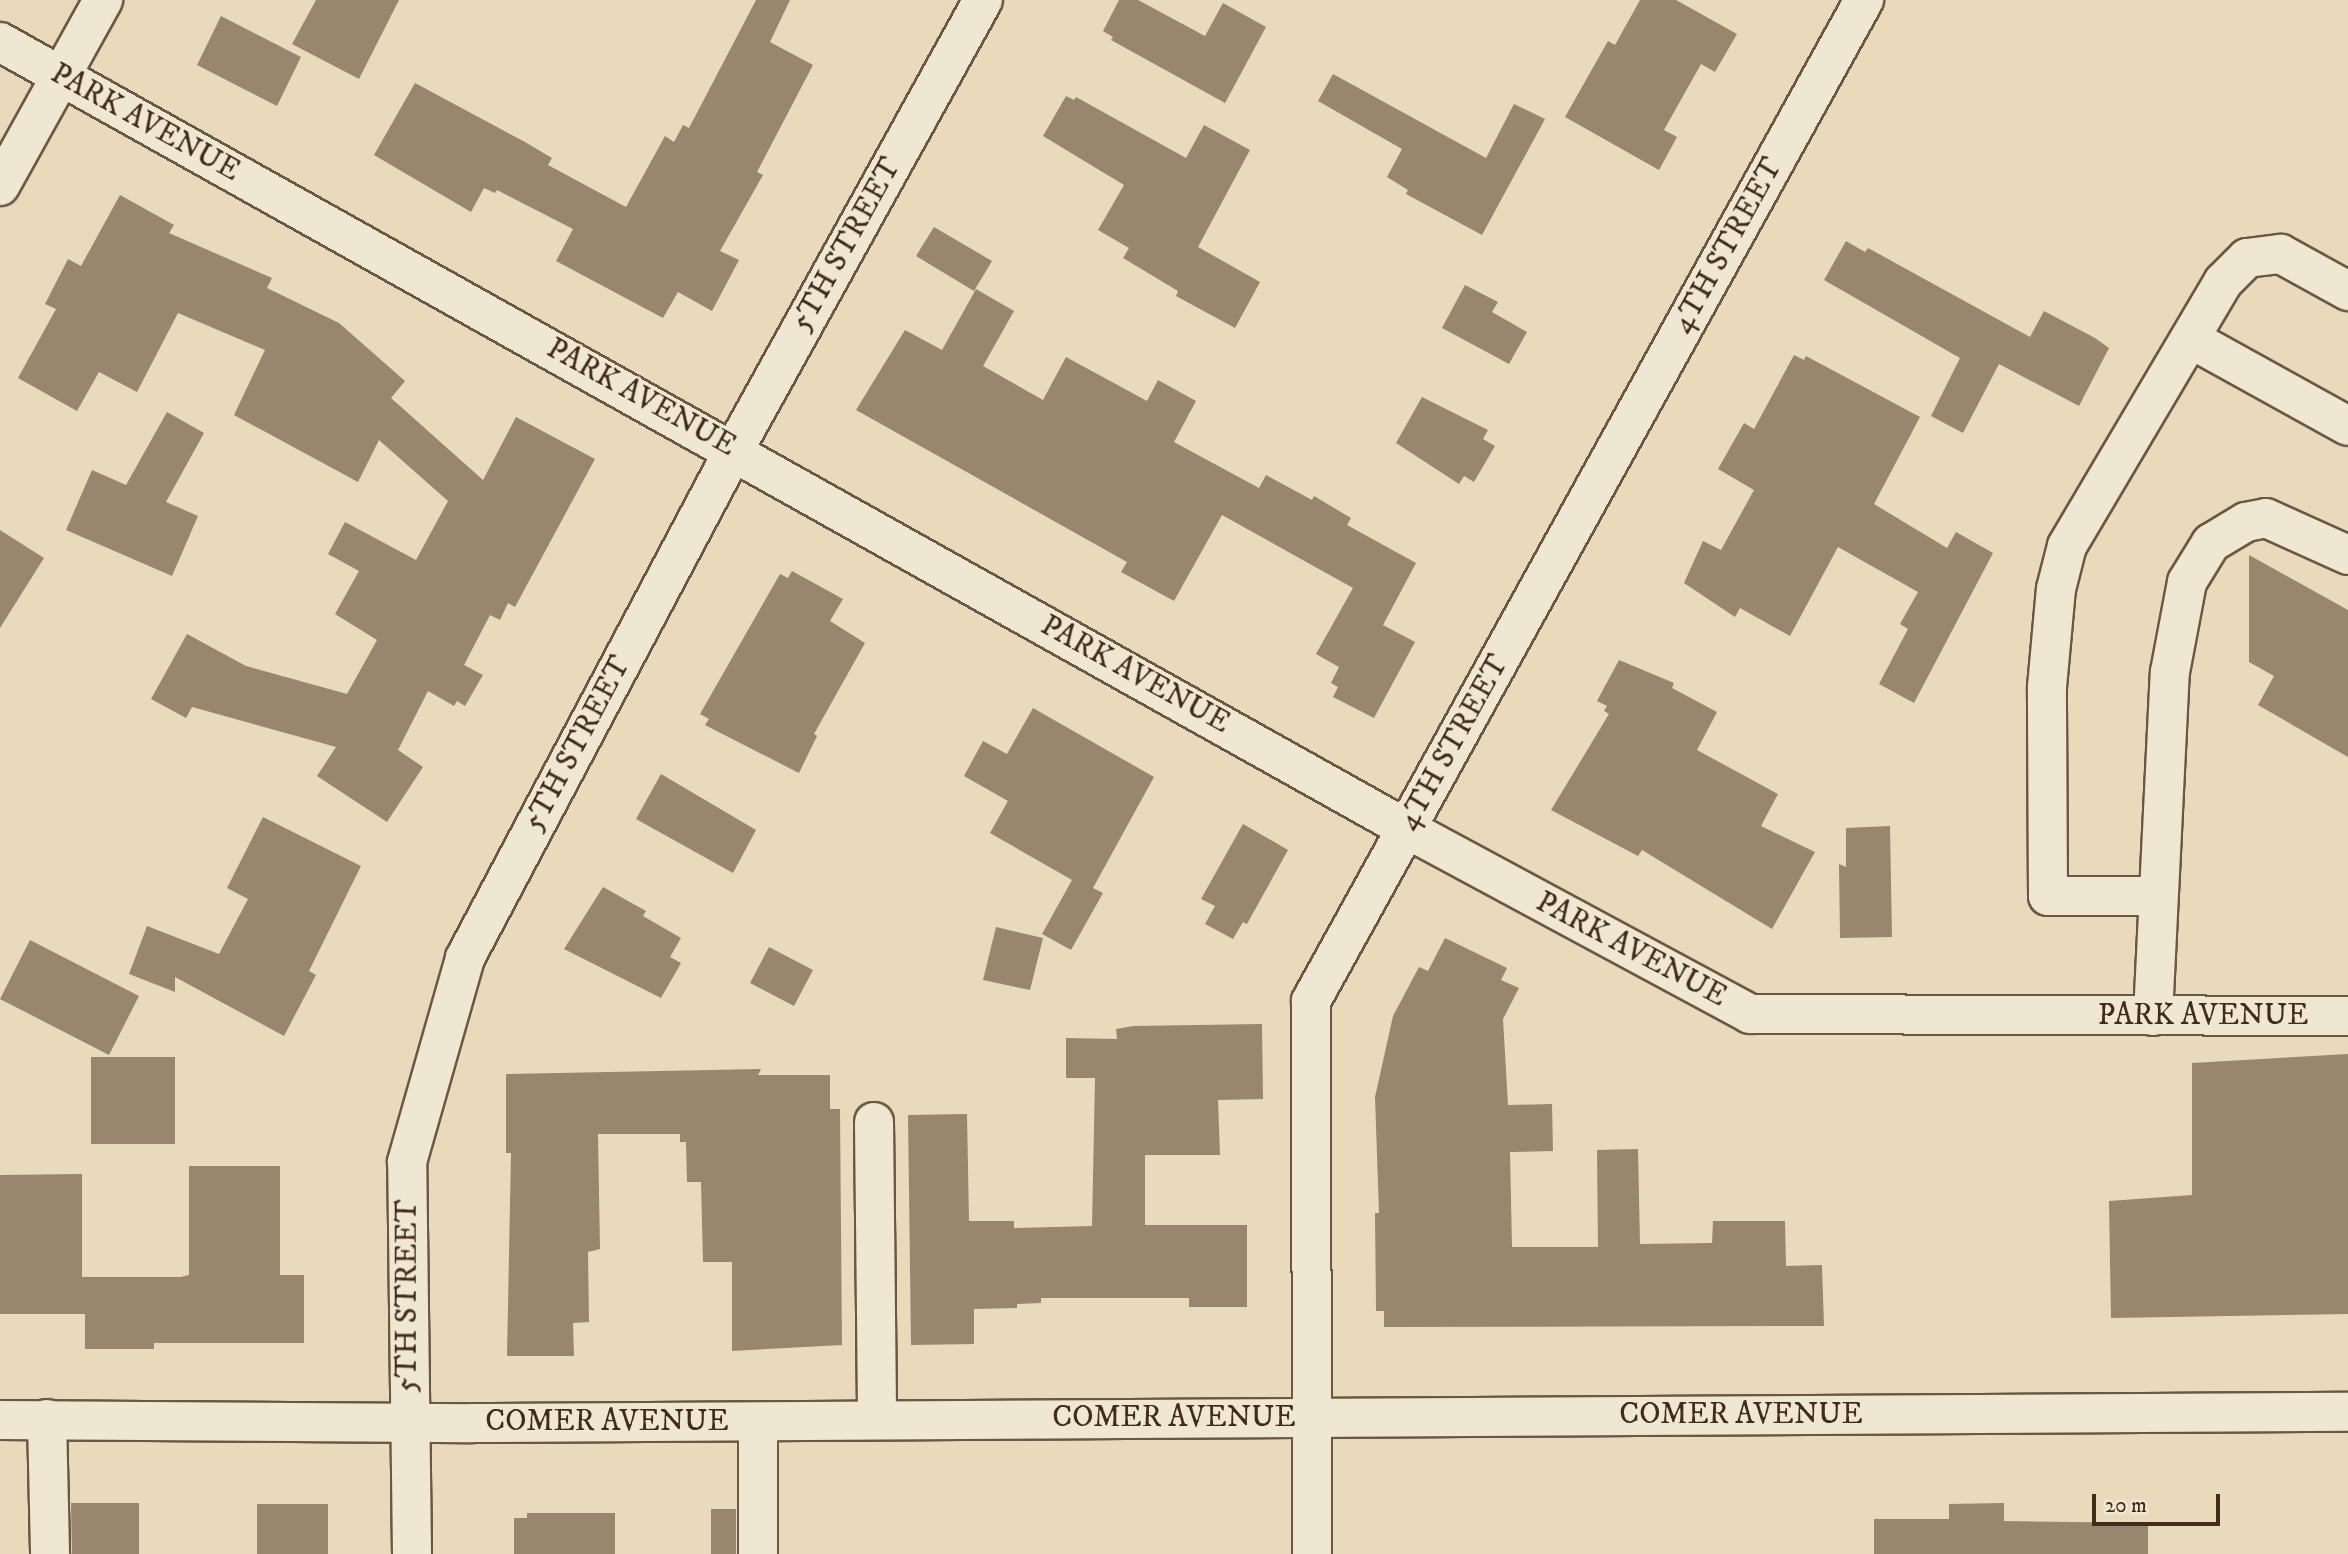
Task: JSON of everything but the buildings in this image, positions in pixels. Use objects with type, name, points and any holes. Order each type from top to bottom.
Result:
[{"type":"street","points":[[0,186],[103,0]]},
{"type":"street","name":"5TH STREET","points":[[412,1554],[407,1162],[466,958],[734,450],[983,0]]},
{"type":"street","name":"4TH STREET","points":[[1312,1554],[1311,1001],[1864,0]]},
{"type":"street","name":"PARK AVENUE","points":[[0,42],[734,450],[1407,829],[1750,1014],[2348,1016]]},
{"type":"street","points":[[2158,896],[2048,897],[2046,687],[2056,589],[2067,546],[2223,282],[2247,258],[2281,254],[2348,291]]},
{"type":"street","points":[[2191,339],[2348,426]]},
{"type":"street","points":[[2153,1016],[2170,672],[2187,582],[2211,543],[2246,522],[2266,518],[2348,555]]},
{"type":"street","points":[[874,1122],[877,1420]]},
{"type":"street","name":"COMER AVENUE","points":[[0,1420],[758,1422],[2348,1412]]},
{"type":"street","points":[[47,1419],[50,1554]]},
{"type":"street","points":[[758,1422],[758,1554]]}]
